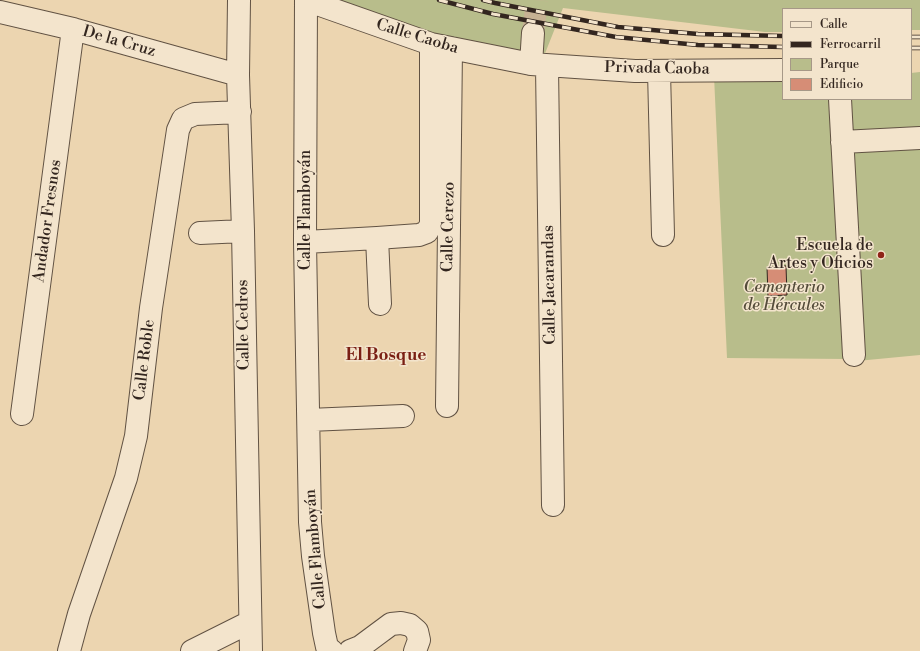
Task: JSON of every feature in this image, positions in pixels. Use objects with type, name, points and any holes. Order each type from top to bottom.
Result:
[{"type":"street","name":"Calle Cedros","points":[[239,0],[238,75],[243,231],[251,651]]},
{"type":"street","name":"Calle Caoba","points":[[306,0],[441,46],[539,65]]},
{"type":"street","name":"Calle Flamboyán","points":[[306,0],[306,242],[310,522],[313,556],[324,633],[327,647],[332,651]]},
{"type":"street","name":"De la Cruz","points":[[0,12],[73,29],[238,75]]},
{"type":"street","name":"Andador Fresnos","points":[[22,414],[73,29]]},
{"type":"street","name":"Calle Jacarandas","points":[[533,33],[539,65],[553,505]]},
{"type":"street","name":"Calle Cerezo","points":[[306,242],[419,235],[427,232],[431,224],[441,46]]},
{"type":"street","name":"Calle Cerezo","points":[[441,46],[447,406]]},
{"type":"street","name":"Privada Caoba","points":[[539,65],[659,71],[782,70]]},
{"type":"street","points":[[659,71],[663,235]]},
{"type":"street","points":[[840,100],[854,355]]},
{"type":"street","name":"Calle Roble","points":[[69,651],[79,614],[126,478],[136,436],[151,308],[178,130],[183,119],[195,114],[240,112]]},
{"type":"street","points":[[842,142],[920,138]]},
{"type":"street","points":[[200,233],[243,231]]},
{"type":"street","points":[[377,238],[380,304]]},
{"type":"street","points":[[309,420],[403,416]]},
{"type":"street","points":[[192,651],[250,622]]},
{"type":"street","points":[[350,651],[360,647],[391,624],[401,623],[410,624],[417,631],[419,640],[415,651]]},
{"type":"green space","points":[[338,0],[920,0],[920,30],[912,30],[912,8],[782,8],[782,32],[765,32],[563,8],[544,56],[414,35]]},
{"type":"green space","points":[[920,72],[920,355],[857,361],[842,100],[912,100],[912,73]]},
{"type":"green space","name":"Cementerio de Hércules","points":[[782,73],[782,100],[832,100],[847,359],[727,358],[714,76]]},
{"type":"building","points":[[786,266],[787,295],[768,296],[767,267]]},
{"type":"tunnel","points":[[533,33],[537,0]]},
{"type":"railway","points":[[439,0],[493,14],[616,37],[698,45],[782,47]]},
{"type":"railway","points":[[483,0],[618,27],[698,34],[782,36]]},
{"type":"railway","points":[[912,37],[920,37]]},
{"type":"railway","points":[[912,48],[920,48]]},
{"type":"place","name":"Escuela de Artes y Oficios","points":[[881,255]]},
{"type":"district","name":"El Bosque","points":[[386,356]]}]
